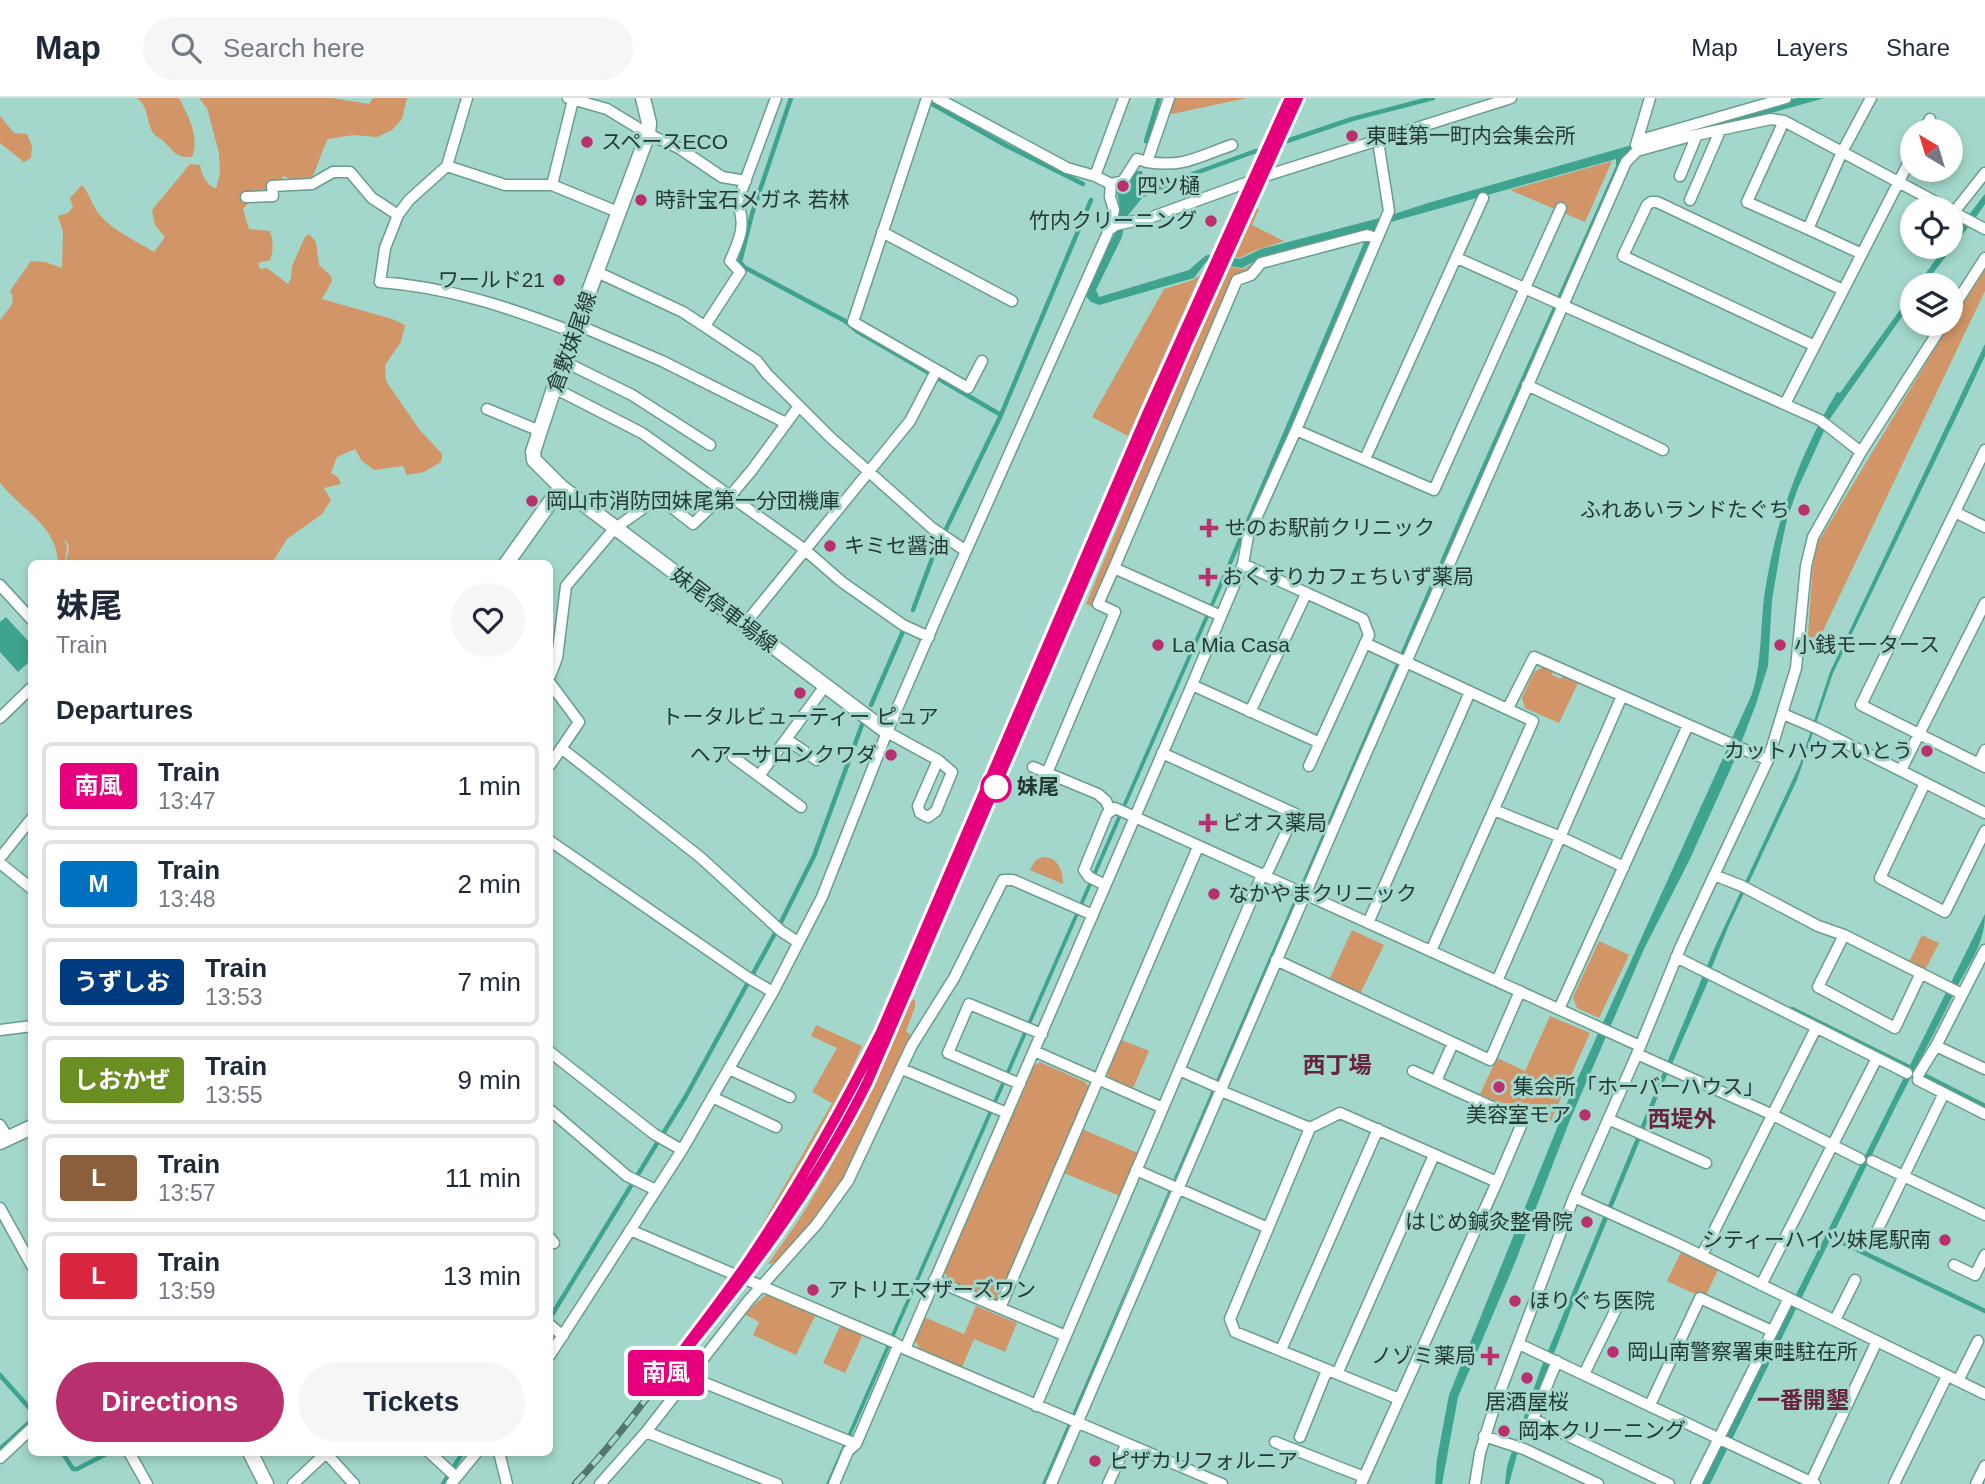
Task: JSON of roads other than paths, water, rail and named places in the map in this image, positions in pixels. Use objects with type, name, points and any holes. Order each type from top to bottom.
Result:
[{"type":"main road","name":"倉敷妹尾線","points":[[561,487],[534,460],[533,452],[563,361],[648,134],[649,123],[643,98]]},
{"type":"main road","name":"妹尾停車場線","points":[[561,487],[887,732]]},
{"type":"main road","points":[[509,560],[561,487]]},
{"type":"main road","points":[[4,1140],[28,1129]]},
{"type":"main road","points":[[252,1456],[266,1484]]},
{"type":"street","points":[[467,98],[447,166],[409,200],[398,215],[385,248],[380,282],[417,284],[577,329],[662,361],[786,423]]},
{"type":"street","points":[[705,326],[740,272],[730,261],[740,239],[743,215],[737,203],[776,98]]},
{"type":"street","points":[[553,1351],[681,1150],[773,992],[822,897],[887,732],[966,551],[1117,227],[1110,190],[1096,176],[1067,168],[937,98]]},
{"type":"street","points":[[1096,176],[1124,98]]},
{"type":"street","points":[[1147,162],[1169,98]]},
{"type":"street","points":[[1117,227],[1262,177],[1511,98]]},
{"type":"street","points":[[1051,1484],[1072,1421],[1174,1185],[1276,960],[1301,893],[1402,660],[1527,385],[1559,303],[1625,164],[1637,146],[1650,98]]},
{"type":"street","points":[[1637,146],[1720,131],[1765,112],[1786,98]]},
{"type":"street","points":[[1808,229],[1842,152],[1871,98]]},
{"type":"street","points":[[552,185],[571,99],[607,109],[648,134],[679,148],[722,177],[746,181]]},
{"type":"street","points":[[926,101],[853,321],[934,374],[968,388],[982,360]]},
{"type":"street","points":[[1637,146],[1765,112],[1926,196]]},
{"type":"street","points":[[1784,121],[1747,202],[1861,254]]},
{"type":"street","points":[[1690,200],[1720,131]]},
{"type":"street","points":[[1680,176],[1696,137]]},
{"type":"street","points":[[834,1484],[850,1442],[896,1344],[934,1280],[1010,1079],[1034,1051],[1031,1030],[1093,915],[1192,685],[1213,612],[1243,564],[1248,536],[1296,430],[1373,237],[1389,211],[1378,141]]},
{"type":"street","points":[[1110,190],[1123,181],[1137,159],[1174,164],[1199,160],[1206,153],[1232,145]]},
{"type":"street","points":[[447,166],[505,185],[552,185],[618,212]]},
{"type":"street","points":[[246,197],[273,196],[272,186],[312,184],[333,172],[350,172],[373,198],[398,215]]},
{"type":"street","points":[[1963,206],[1985,173]]},
{"type":"street","points":[[1785,404],[1899,181]]},
{"type":"street","points":[[1365,459],[1483,198]]},
{"type":"street","points":[[1815,346],[1623,256],[1647,205],[1657,202],[1843,290]]},
{"type":"street","points":[[1296,430],[1434,490],[1561,208]]},
{"type":"street","points":[[1963,217],[1985,229]]},
{"type":"street","points":[[882,232],[1012,301]]},
{"type":"street","points":[[1047,773],[1115,612],[1098,604],[1237,280],[1251,275],[1261,263],[1373,237]]},
{"type":"street","points":[[1457,258],[1785,404],[1824,423],[1861,453]]},
{"type":"street","points":[[1963,292],[1985,258]]},
{"type":"street","points":[[597,272],[683,312],[757,361],[831,438],[943,536],[966,551]]},
{"type":"street","points":[[1475,1484],[1485,1436],[1574,1197],[1676,957],[1768,760],[1796,668],[1805,566],[1813,537],[1861,453],[1935,336]]},
{"type":"street","points":[[563,361],[632,395],[710,445]]},
{"type":"street","points":[[744,625],[910,421],[934,374]]},
{"type":"street","points":[[1527,385],[1663,450]]},
{"type":"street","points":[[554,388],[642,433],[731,495],[842,582],[903,625],[929,637]]},
{"type":"street","points":[[553,669],[557,659],[566,586],[614,528],[648,505],[665,502],[693,524],[720,498],[731,495],[799,406]]},
{"type":"street","points":[[487,409],[540,431]]},
{"type":"street","points":[[1985,450],[1861,705],[1982,765],[1985,750]]},
{"type":"street","points":[[1955,512],[1985,527]]},
{"type":"street","points":[[1243,564],[1363,619],[1370,635],[1308,766]]},
{"type":"street","points":[[1114,568],[1213,612]]},
{"type":"street","points":[[0,585],[28,616]]},
{"type":"street","points":[[1250,712],[1306,594]]},
{"type":"street","points":[[1901,770],[1985,603]]},
{"type":"street","points":[[1365,643],[1533,722],[1431,951]]},
{"type":"street","points":[[1508,708],[1534,657],[1768,760]]},
{"type":"street","points":[[1192,685],[1318,742]]},
{"type":"street","points":[[759,776],[825,686]]},
{"type":"street","points":[[553,687],[579,722],[553,760]]},
{"type":"street","points":[[0,718],[28,691]]},
{"type":"street","points":[[1368,923],[1470,692]]},
{"type":"street","points":[[1497,981],[1622,696]]},
{"type":"street","points":[[1783,714],[1985,813]]},
{"type":"street","points":[[1559,1009],[1688,725]]},
{"type":"street","points":[[887,732],[938,760],[950,769],[952,775],[936,811],[928,817],[920,813],[918,806],[938,760]]},
{"type":"street","points":[[786,739],[817,760]]},
{"type":"street","points":[[561,748],[700,857],[798,942]]},
{"type":"street","points":[[1162,753],[1324,827]]},
{"type":"street","points":[[733,757],[802,807]]},
{"type":"street","points":[[1033,766],[1098,794],[1106,801],[1110,810]]},
{"type":"street","points":[[1925,783],[1880,878],[1945,912],[1985,831]]},
{"type":"street","points":[[1105,885],[1089,877],[1084,870],[1110,810],[1115,807],[1605,1030],[1669,1069],[1773,1115],[1860,1159]]},
{"type":"street","points":[[1494,810],[1625,867]]},
{"type":"street","points":[[1036,1406],[1263,876],[1269,869],[1294,815]]},
{"type":"street","points":[[28,823],[0,860],[28,884]]},
{"type":"street","points":[[553,843],[750,979],[773,992]]},
{"type":"street","points":[[1000,1308],[1198,846]]},
{"type":"street","points":[[1714,875],[1955,990]]},
{"type":"street","points":[[602,1484],[829,1208],[848,1181],[925,1022],[954,978],[1003,880],[1013,880],[1093,915]]},
{"type":"street","points":[[1844,935],[1818,987],[1895,1028],[1921,973]]},
{"type":"street","points":[[1916,1075],[1936,1046],[1955,990],[1985,950]]},
{"type":"street","points":[[1676,957],[1916,1075],[1985,1114]]},
{"type":"street","points":[[1276,960],[1490,1060],[1520,991]]},
{"type":"street","points":[[1010,1079],[948,1053],[969,1004],[1031,1030]]},
{"type":"street","points":[[0,1030],[28,1026]]},
{"type":"street","points":[[1702,1255],[1816,1028]]},
{"type":"street","points":[[1436,1081],[1453,1043]]},
{"type":"street","points":[[1936,1046],[1985,1069]]},
{"type":"street","points":[[1034,1051],[1163,1108]]},
{"type":"street","points":[[553,1054],[658,1136],[681,1150]]},
{"type":"street","points":[[1761,1284],[1877,1058]]},
{"type":"street","points":[[729,1069],[790,1097]]},
{"type":"street","points":[[902,1069],[997,1108]]},
{"type":"street","points":[[1179,1070],[1310,1128]]},
{"type":"street","points":[[1275,1442],[1363,1481],[1523,1121],[1413,1071]]},
{"type":"street","points":[[1876,1233],[1944,1093]]},
{"type":"street","points":[[712,1097],[776,1127]]},
{"type":"street","points":[[553,1113],[633,1180],[656,1190]]},
{"type":"street","points":[[1399,1398],[1235,1332],[1230,1319],[1310,1128],[1340,1113],[1496,1182]]},
{"type":"street","points":[[1608,1119],[1706,1163]]},
{"type":"street","points":[[0,1125],[4,1140]]},
{"type":"street","points":[[1282,1350],[1378,1129]]},
{"type":"street","points":[[1300,1437],[1434,1155]]},
{"type":"street","points":[[1872,1161],[1985,1215]]},
{"type":"street","points":[[1136,1170],[1268,1228]]},
{"type":"street","points":[[1574,1197],[1702,1255],[1985,1394]]},
{"type":"street","points":[[0,1208],[28,1259]]},
{"type":"street","points":[[630,1230],[1222,1484]]},
{"type":"street","points":[[1954,1265],[1975,1275],[1985,1255]]},
{"type":"street","points":[[934,1280],[1066,1336]]},
{"type":"street","points":[[1835,1320],[1855,1280]]},
{"type":"street","points":[[1650,1405],[1700,1298],[1772,1331]]},
{"type":"street","points":[[1696,1484],[1772,1331],[1794,1301]]},
{"type":"street","points":[[1584,1374],[1616,1309]]},
{"type":"street","points":[[553,1328],[563,1336]]},
{"type":"street","points":[[1958,1381],[1979,1340]]},
{"type":"street","points":[[1520,1344],[1812,1483],[1877,1341]]},
{"type":"street","points":[[1552,1359],[1533,1419],[1669,1484]]},
{"type":"street","points":[[1894,1484],[1947,1376]]},
{"type":"street","points":[[690,1377],[850,1442]]},
{"type":"street","points":[[3,1448],[28,1431]]},
{"type":"street","points":[[646,1433],[777,1484]]},
{"type":"street","points":[[1485,1436],[1547,1459],[1598,1484]]},
{"type":"street","points":[[1108,1484],[1126,1445]]},
{"type":"street","points":[[132,1456],[146,1484]]},
{"type":"street","points":[[293,1484],[323,1456]]},
{"type":"street","points":[[329,1456],[354,1484]]},
{"type":"street","points":[[433,1456],[452,1476],[473,1456]]},
{"type":"street","points":[[500,1456],[507,1484]]},
{"type":"street","points":[[1976,1484],[1985,1466]]},
{"type":"street","points":[[1189,1484],[1195,1472]]},
{"type":"waterway","points":[[791,98],[752,214],[740,262],[744,267],[845,321],[857,331],[1001,415]]},
{"type":"waterway","points":[[1146,141],[1159,98]]},
{"type":"waterway","points":[[1287,141],[1352,119],[1433,98]]},
{"type":"waterway","points":[[927,101],[1005,145],[1083,184]]},
{"type":"waterway","points":[[1168,183],[1256,151]]},
{"type":"waterway","points":[[913,610],[933,556],[1001,415],[1091,200]]},
{"type":"waterway","points":[[871,705],[904,629]]},
{"type":"waterway","points":[[553,1313],[686,1096],[779,926],[814,856],[863,722]]},
{"type":"waterway","points":[[1792,1009],[1913,1069]]},
{"type":"waterway","points":[[1920,1073],[1985,1106]]},
{"type":"waterway","points":[[1837,1240],[1985,1311]]},
{"type":"waterway","points":[[0,1375],[28,1406]]},
{"type":"waterway","points":[[0,1449],[28,1424]]},
{"type":"waterway","points":[[65,1456],[73,1469],[102,1456]]},
{"type":"waterway","points":[[443,1484],[460,1456]]},
{"type":"railway","points":[[575,1484],[641,1405],[735,1279],[812,1158],[859,1075],[881,1032],[1110,499],[1290,98]]},
{"type":"railway","points":[[799,1201],[820,1170],[859,1098]]},
{"type":"train","name":"南風","points":[[1290,98],[1147,414],[881,1032],[846,1102],[780,1213],[749,1261],[665,1375],[765,1252],[820,1170],[867,1083],[1187,343],[1298,98]]},
{"type":"place","name":"東畦第一町内会集会所","points":[[1352,136]]},
{"type":"place","name":"スペースECO","points":[[587,142]]},
{"type":"place","name":"四ツ樋","points":[[1123,186]]},
{"type":"place","name":"時計宝石メガネ 若林","points":[[641,200]]},
{"type":"place","name":"竹内クリーニング","points":[[1211,221]]},
{"type":"place","name":"ワールド21","points":[[559,280]]},
{"type":"place","name":"岡山市消防団妹尾第一分団機庫","points":[[532,501]]},
{"type":"place","name":"ふれあいランドたぐち","points":[[1804,510]]},
{"type":"place","name":"せのお駅前クリニック","points":[[1209,528]]},
{"type":"place","name":"キミセ醤油","points":[[830,546]]},
{"type":"place","name":"おくすりカフェちいず薬局","points":[[1208,577]]},
{"type":"place","name":"La Mia Casa","points":[[1158,645]]},
{"type":"place","name":"小銭モータース","points":[[1780,645]]},
{"type":"place","name":"トータルビューティー ピュア","points":[[800,693]]},
{"type":"place","name":"カットハウスいとう","points":[[1927,751]]},
{"type":"place","name":"ヘアーサロンクワダ","points":[[891,755]]},
{"type":"place","name":"妹尾","points":[[996,787]]},
{"type":"place","name":"ビオス薬局","points":[[1208,823]]},
{"type":"place","name":"なかやまクリニック","points":[[1214,894]]},
{"type":"place","name":"集会所「ホーバーハウス」","points":[[1499,1087]]},
{"type":"place","name":"美容室モア","points":[[1585,1115]]},
{"type":"place","name":"はじめ鍼灸整骨院","points":[[1587,1222]]},
{"type":"place","name":"シティーハイツ妹尾駅南","points":[[1945,1240]]},
{"type":"place","name":"アトリエマザーズワン","points":[[813,1290]]},
{"type":"place","name":"ほりぐち医院","points":[[1515,1301]]},
{"type":"place","name":"岡山南警察署東畦駐在所","points":[[1613,1352]]},
{"type":"place","name":"ノゾミ薬局","points":[[1490,1356]]},
{"type":"place","name":"居酒屋桜","points":[[1527,1378]]},
{"type":"place","name":"岡本クリーニング","points":[[1504,1431]]},
{"type":"place","name":"ピザカリフォルニア","points":[[1095,1461]]},
{"type":"district","name":"西丁場","points":[[1337,1065]]},
{"type":"district","name":"西堤外","points":[[1682,1119]]},
{"type":"district","name":"一番開墾","points":[[1803,1400]]}]
